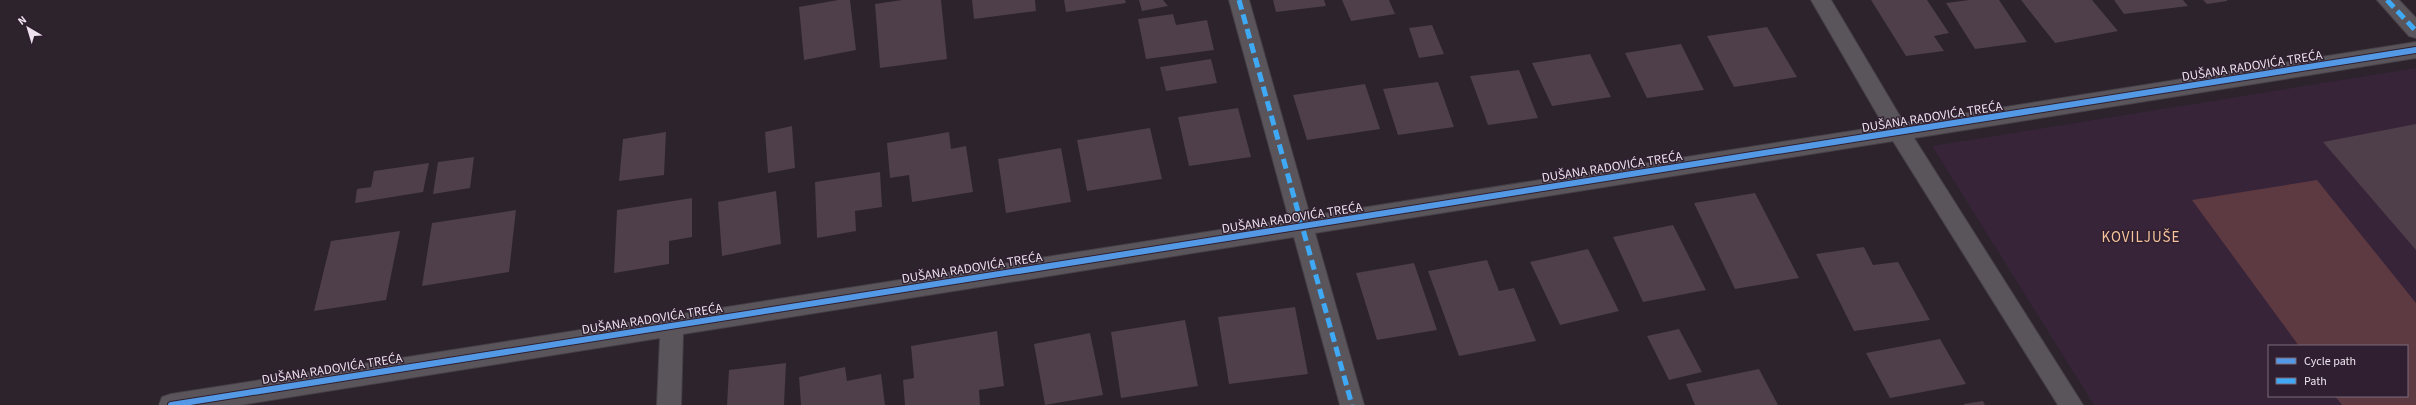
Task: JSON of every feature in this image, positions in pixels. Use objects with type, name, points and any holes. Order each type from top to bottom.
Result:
[{"type":"street","points":[[1239,0],[1352,405]]},
{"type":"street","points":[[1820,0],[1899,132],[2071,405]]},
{"type":"street","points":[[2387,0],[2416,31]]},
{"type":"street","name":"DUŠANA RADOVIĆA TREĆA","points":[[171,405],[2416,50]]},
{"type":"street","points":[[669,405],[672,326]]},
{"type":"shaded area","points":[[2416,68],[2416,405],[2094,405],[1932,146]]},
{"type":"shaded area","points":[[2317,180],[2416,303],[2416,405],[2342,405],[2336,397],[2408,397],[2408,345],[2298,345],[2192,200]]},
{"type":"building","points":[[838,0],[850,0],[856,50],[804,60],[799,7]]},
{"type":"building","points":[[902,0],[941,0],[947,59],[880,68],[875,4]]},
{"type":"building","points":[[972,0],[1035,0],[1036,11],[974,19]]},
{"type":"building","points":[[1064,0],[1125,0],[1126,3],[1066,12]]},
{"type":"building","points":[[1139,0],[1163,0],[1168,6],[1142,11]]},
{"type":"building","points":[[1273,0],[1324,0],[1326,6],[1276,12]]},
{"type":"building","points":[[1342,0],[1389,0],[1395,14],[1351,21]]},
{"type":"building","points":[[1871,0],[1927,0],[1949,33],[1934,36],[1944,51],[1906,56]]},
{"type":"building","points":[[1969,0],[1999,0],[2027,42],[1975,49],[1946,3]]},
{"type":"building","points":[[2021,0],[2092,0],[2118,31],[2055,43]]},
{"type":"building","points":[[2114,0],[2183,0],[2188,6],[2124,14]]},
{"type":"building","points":[[2203,0],[2227,0],[2227,1],[2207,4]]},
{"type":"building","points":[[1173,14],[1176,25],[1207,20],[1214,50],[1146,59],[1138,19]]},
{"type":"building","points":[[1432,25],[1444,54],[1419,58],[1409,28]]},
{"type":"building","points":[[1767,27],[1797,77],[1734,87],[1707,36]]},
{"type":"building","points":[[1681,44],[1704,90],[1647,98],[1625,53]]},
{"type":"building","points":[[1590,54],[1611,97],[1552,106],[1532,63]]},
{"type":"building","points":[[1211,59],[1217,83],[1166,91],[1160,67]]},
{"type":"building","points":[[1519,70],[1538,118],[1488,125],[1470,76]]},
{"type":"building","points":[[1438,82],[1454,127],[1398,135],[1383,89]]},
{"type":"building","points":[[1365,84],[1380,129],[1307,140],[1293,95]]},
{"type":"building","points":[[1238,108],[1251,157],[1189,166],[1178,117]]},
{"type":"building","points":[[2416,124],[2416,250],[2323,142]]},
{"type":"building","points":[[792,126],[795,168],[768,173],[765,132]]},
{"type":"building","points":[[1150,128],[1162,179],[1087,191],[1077,140]]},
{"type":"building","points":[[666,132],[664,175],[619,181],[623,139]]},
{"type":"building","points":[[949,132],[951,149],[966,146],[973,192],[912,202],[909,175],[890,178],[887,143]]},
{"type":"building","points":[[1061,148],[1071,202],[1006,213],[998,159]]},
{"type":"building","points":[[474,157],[470,188],[433,194],[438,162]]},
{"type":"building","points":[[429,163],[423,192],[355,203],[357,189],[371,187],[374,171]]},
{"type":"building","points":[[880,172],[882,207],[855,211],[856,231],[817,238],[815,182]]},
{"type":"building","points":[[776,191],[781,244],[722,256],[718,202]]},
{"type":"building","points":[[1755,193],[1799,278],[1735,289],[1694,203]]},
{"type":"building","points":[[692,198],[692,237],[669,241],[669,264],[614,273],[617,210]]},
{"type":"building","points":[[516,210],[509,272],[422,286],[432,223]]},
{"type":"building","points":[[1673,225],[1706,290],[1643,302],[1613,237]]},
{"type":"building","points":[[400,231],[386,300],[314,311],[331,241]]},
{"type":"building","points":[[1864,247],[1873,265],[1898,262],[1930,320],[1854,331],[1816,254]]},
{"type":"building","points":[[1588,249],[1619,311],[1560,325],[1530,262]]},
{"type":"building","points":[[1487,260],[1499,291],[1514,288],[1536,341],[1459,356],[1428,271]]},
{"type":"building","points":[[1414,263],[1437,330],[1377,340],[1356,273]]},
{"type":"building","points":[[1295,307],[1308,374],[1229,384],[1218,317]]},
{"type":"building","points":[[1185,320],[1198,386],[1121,398],[1111,332]]},
{"type":"building","points":[[1679,329],[1702,372],[1669,380],[1647,336]]},
{"type":"building","points":[[997,331],[1004,386],[979,390],[980,405],[905,405],[903,380],[914,378],[911,346]]},
{"type":"building","points":[[1090,333],[1103,395],[1045,405],[1034,344]]},
{"type":"building","points":[[1940,339],[1966,384],[1890,398],[1866,353]]},
{"type":"building","points":[[786,363],[784,405],[727,405],[729,370]]},
{"type":"building","points":[[845,367],[847,381],[881,374],[885,405],[801,405],[799,377]]},
{"type":"building","points":[[1759,369],[1778,405],[1695,405],[1686,384]]},
{"type":"building","points":[[1983,401],[1985,405],[1964,405],[1964,404]]},
{"type":"marked path","points":[[1239,0],[1352,405]]},
{"type":"marked path","points":[[2387,0],[2416,31]]},
{"type":"cycle path","points":[[171,405],[2416,50]]},
{"type":"district","name":"KOVILJUŠE","points":[[2141,237]]}]
